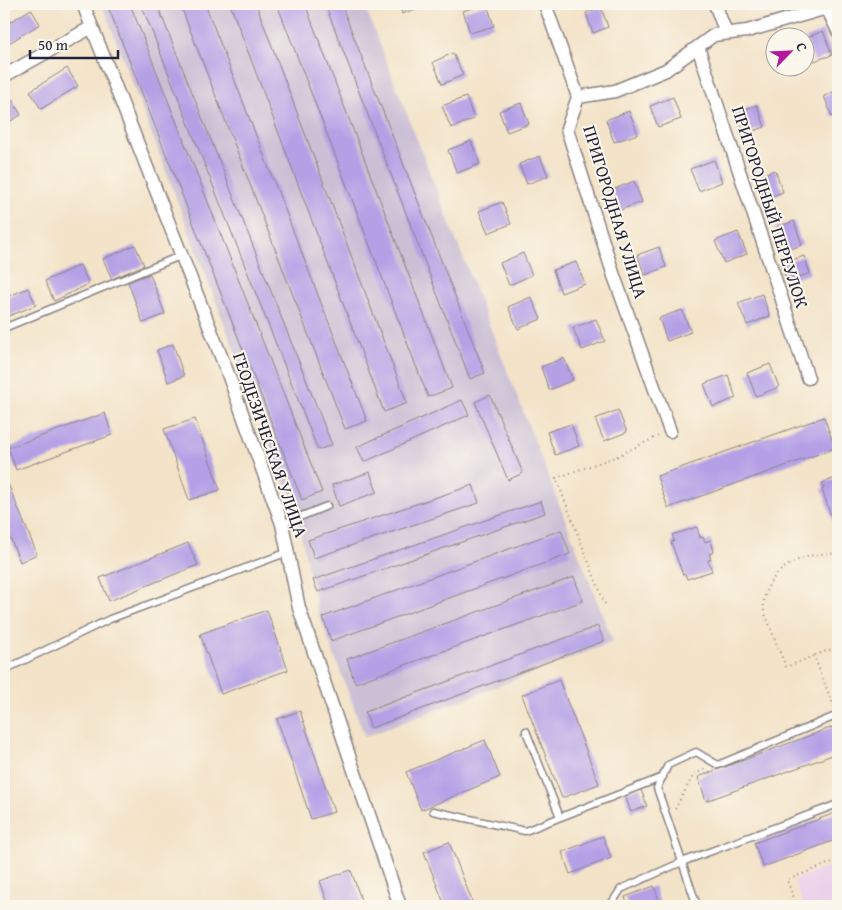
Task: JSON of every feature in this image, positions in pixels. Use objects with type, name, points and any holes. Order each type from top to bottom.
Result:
[{"type":"street","name":"ГЕОДЕЗИЧЕСКАЯ УЛИЦА","points":[[83,4],[180,256],[228,374],[282,524],[299,608],[400,906]]},
{"type":"street","points":[[545,4],[578,97],[615,92],[666,70],[714,35],[746,31],[830,6],[838,31]]},
{"type":"street","points":[[715,4],[726,33]]},
{"type":"street","points":[[4,76],[92,26]]},
{"type":"street","name":"ПРИГОРОДНЫЙ ПЕРЕУЛОК","points":[[698,47],[808,378]]},
{"type":"street","name":"ПРИГОРОДНАЯ УЛИЦА","points":[[578,97],[567,129],[614,276],[670,431]]},
{"type":"lane","points":[[4,328],[180,256]]},
{"type":"lane","points":[[282,524],[327,506]]},
{"type":"lane","points":[[4,670],[110,619],[288,552]]},
{"type":"lane","points":[[697,906],[657,788],[668,764],[696,752],[718,765],[838,715]]},
{"type":"lane","points":[[526,731],[560,817]]},
{"type":"lane","points":[[433,811],[525,831],[663,777]]},
{"type":"lane","points":[[610,906],[621,888],[682,862],[838,804]]},
{"type":"path","points":[[605,604],[556,478],[618,456],[670,431]]},
{"type":"path","points":[[838,554],[808,556],[782,568],[770,582],[763,609],[786,667],[838,647]]},
{"type":"path","points":[[814,656],[838,715]]},
{"type":"path","points":[[668,820],[694,774],[718,765]]},
{"type":"path","points":[[797,906],[786,880],[838,860]]},
{"type":"shaded area","points":[[102,4],[364,4],[613,642],[365,737],[318,612],[296,511]]},
{"type":"shaded area","points":[[838,863],[838,906],[804,906],[794,880]]},
{"type":"building","points":[[107,4],[130,4],[322,492],[302,500]]},
{"type":"building","points":[[141,4],[157,4],[332,445],[318,450]]},
{"type":"building","points":[[180,4],[205,4],[367,421],[345,429]]},
{"type":"building","points":[[230,4],[256,4],[407,403],[384,412]]},
{"type":"building","points":[[277,4],[305,4],[452,388],[428,397]]},
{"type":"building","points":[[325,4],[341,4],[485,373],[470,379]]},
{"type":"building","points":[[399,4],[428,4],[402,14]]},
{"type":"building","points":[[487,4],[494,26],[470,33],[463,11]]},
{"type":"building","points":[[601,7],[608,27],[593,33],[586,13]]},
{"type":"building","points":[[31,9],[40,24],[9,43],[4,34],[4,26]]},
{"type":"building","points":[[823,31],[832,55],[814,61],[814,35]]},
{"type":"building","points":[[453,53],[463,75],[442,84],[433,62]]},
{"type":"building","points":[[67,68],[78,86],[41,109],[30,91]]},
{"type":"building","points":[[838,90],[838,115],[832,117],[824,96]]},
{"type":"building","points":[[466,97],[474,119],[451,128],[442,106]]},
{"type":"building","points":[[673,97],[681,119],[658,127],[650,106]]},
{"type":"building","points":[[12,99],[21,115],[4,125],[4,104]]},
{"type":"building","points":[[521,103],[529,124],[507,132],[499,111]]},
{"type":"building","points":[[757,105],[765,127],[744,134],[736,112]]},
{"type":"building","points":[[629,111],[638,134],[614,142],[606,120]]},
{"type":"building","points":[[471,141],[480,164],[457,173],[448,150]]},
{"type":"building","points":[[540,156],[548,176],[527,184],[519,164]]},
{"type":"building","points":[[714,160],[722,182],[699,191],[690,169]]},
{"type":"building","points":[[775,170],[783,192],[765,199],[756,177]]},
{"type":"building","points":[[634,181],[642,202],[620,210],[612,190]]},
{"type":"building","points":[[502,202],[511,224],[488,233],[479,211]]},
{"type":"building","points":[[794,221],[802,245],[785,251],[776,228]]},
{"type":"building","points":[[738,232],[747,254],[724,263],[715,241]]},
{"type":"building","points":[[135,245],[144,265],[112,279],[103,259]]},
{"type":"building","points":[[659,247],[666,267],[645,275],[637,255]]},
{"type":"building","points":[[523,253],[532,275],[509,285],[500,263]]},
{"type":"building","points":[[804,256],[810,273],[787,282],[781,264]]},
{"type":"building","points":[[576,262],[585,284],[561,293],[553,270]]},
{"type":"building","points":[[80,265],[89,284],[54,301],[45,281]]},
{"type":"building","points":[[150,274],[165,314],[143,323],[128,282]]},
{"type":"building","points":[[28,288],[36,305],[4,318],[4,298]]},
{"type":"building","points":[[762,294],[770,316],[747,325],[738,303]]},
{"type":"building","points":[[531,297],[541,319],[518,329],[508,307]]},
{"type":"building","points":[[682,310],[691,332],[667,341],[659,318]]},
{"type":"building","points":[[596,319],[605,341],[582,350],[573,328]]},
{"type":"building","points":[[173,344],[184,376],[168,382],[157,350]]},
{"type":"building","points":[[564,358],[573,380],[549,390],[541,367]]},
{"type":"building","points":[[770,364],[779,387],[756,396],[747,373]]},
{"type":"building","points":[[728,375],[736,398],[713,407],[704,384]]},
{"type":"building","points":[[490,395],[523,473],[508,480],[475,402]]},
{"type":"building","points":[[462,400],[469,415],[364,462],[357,447]]},
{"type":"building","points":[[618,410],[627,432],[604,441],[595,419]]},
{"type":"building","points":[[105,413],[112,435],[16,470],[8,448]]},
{"type":"building","points":[[824,417],[835,448],[668,508],[657,476]]},
{"type":"building","points":[[195,419],[220,490],[189,500],[164,429]]},
{"type":"building","points":[[571,424],[579,446],[555,455],[547,432]]},
{"type":"building","points":[[370,472],[377,492],[339,506],[332,485]]},
{"type":"building","points":[[4,474],[37,554],[20,562],[4,523]]},
{"type":"building","points":[[838,477],[838,528],[836,522],[833,522],[822,489],[824,488],[822,483]]},
{"type":"building","points":[[473,485],[479,503],[314,558],[308,540]]},
{"type":"building","points":[[541,501],[545,513],[318,592],[313,580]]},
{"type":"building","points":[[697,527],[700,538],[703,537],[705,542],[711,540],[714,552],[709,554],[711,559],[708,560],[712,571],[687,579],[685,574],[683,575],[671,542],[674,541],[672,535]]},
{"type":"building","points":[[561,530],[570,554],[331,641],[323,617]]},
{"type":"building","points":[[188,543],[198,565],[109,601],[100,578]]},
{"type":"building","points":[[574,577],[583,601],[355,683],[347,659]]},
{"type":"building","points":[[267,610],[288,670],[221,694],[200,634]]},
{"type":"building","points":[[598,626],[604,641],[371,728],[365,712]]},
{"type":"building","points":[[559,680],[599,784],[562,798],[522,695]]},
{"type":"building","points":[[300,711],[334,812],[311,819],[277,719]]},
{"type":"building","points":[[838,725],[838,753],[706,801],[698,777]]},
{"type":"building","points":[[485,740],[500,777],[421,810],[406,772]]},
{"type":"building","points":[[640,787],[647,806],[631,812],[624,793]]},
{"type":"building","points":[[838,812],[838,839],[763,867],[754,843]]},
{"type":"building","points":[[603,836],[611,858],[570,874],[562,852]]},
{"type":"building","points":[[449,842],[474,906],[445,906],[424,852]]},
{"type":"building","points":[[351,870],[363,906],[329,906],[320,881]]},
{"type":"building","points":[[654,886],[661,906],[628,906],[625,897]]}]
